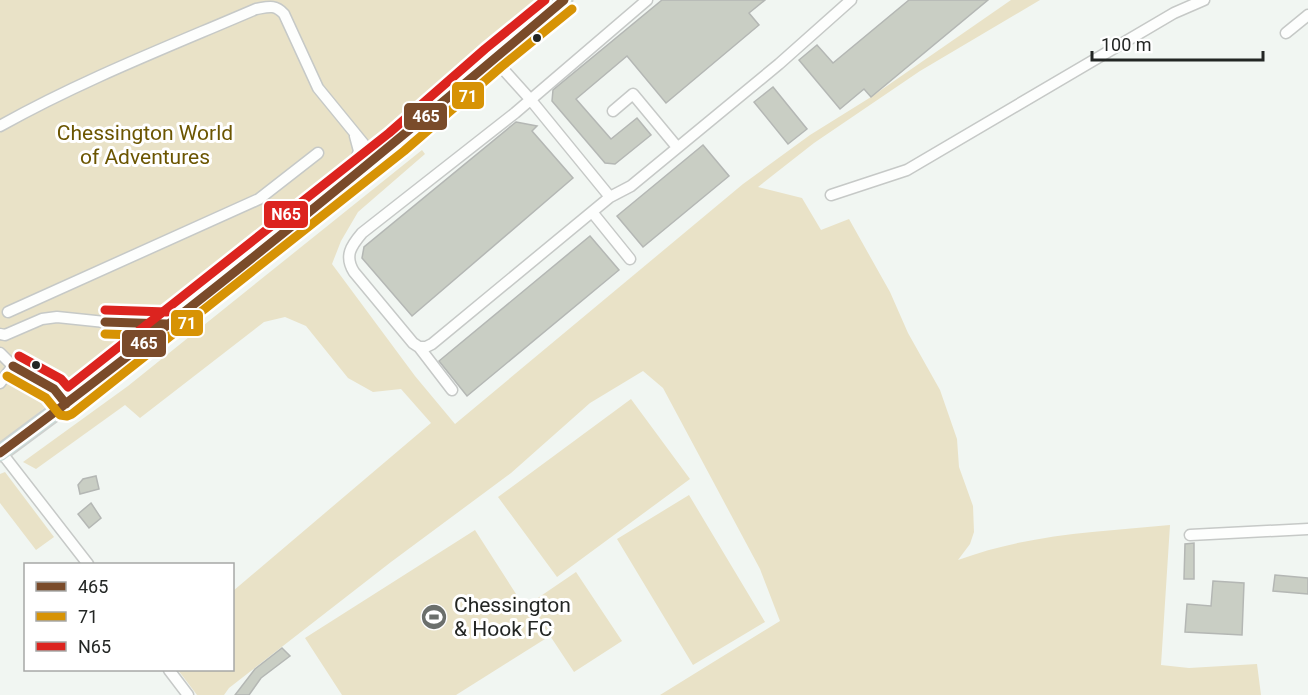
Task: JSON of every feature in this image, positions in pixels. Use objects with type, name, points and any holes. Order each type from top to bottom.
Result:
[{"type":"highway","points":[[1,452],[66,404],[376,159],[564,0]]},
{"type":"street","points":[[452,390],[354,272],[348,258],[350,249],[362,233],[515,113],[647,0]]},
{"type":"street","points":[[418,347],[432,344],[610,197],[631,186],[779,64],[851,0]]},
{"type":"street","points":[[831,195],[908,170],[1174,13],[1204,0]]},
{"type":"street","points":[[0,126],[95,81],[272,6],[284,14],[318,88],[376,159]]},
{"type":"street","points":[[1286,33],[1308,15]]},
{"type":"street","points":[[210,33],[228,23]]},
{"type":"street","points":[[493,58],[530,99],[610,197]]},
{"type":"street","points":[[613,111],[633,94],[677,147]]},
{"type":"street","points":[[290,227],[311,201],[356,159],[359,151],[354,132]]},
{"type":"street","points":[[8,312],[259,200],[318,153]]},
{"type":"street","points":[[592,212],[630,259]]},
{"type":"street","points":[[0,334],[5,335],[42,319],[57,317],[168,324]]},
{"type":"street","points":[[0,355],[13,366],[54,388],[66,404]]},
{"type":"street","points":[[0,383],[13,366]]},
{"type":"street","points":[[1,452],[87,563]]},
{"type":"street","points":[[1190,535],[1308,529]]},
{"type":"street","points":[[170,671],[188,695]]},
{"type":"green space","name":"Chessington World of Adventures","points":[[0,0],[552,0],[444,91],[398,123],[278,224],[0,443]]},
{"type":"green space","points":[[1011,0],[1040,0],[920,71],[814,143],[758,187],[802,198],[821,230],[849,219],[890,292],[908,333],[940,390],[957,439],[959,467],[973,506],[974,532],[970,544],[958,560],[984,551],[1037,539],[1170,525],[1161,665],[1189,668],[1257,664],[1261,695],[660,695],[780,621],[760,569],[663,388],[643,371],[590,403],[511,473],[391,562],[229,688],[224,695],[197,695],[179,671],[234,671],[234,590],[431,423],[401,389],[373,392],[348,378],[306,326],[285,317],[264,322],[140,418],[125,405],[36,469],[23,462],[128,386],[422,150],[425,154],[358,212],[341,241],[332,264],[415,376],[455,424],[743,184],[810,135],[871,97]]},
{"type":"green space","points":[[631,399],[690,479],[557,577],[498,497]]},
{"type":"green space","points":[[5,472],[54,537],[36,550],[0,503],[0,474]]},
{"type":"green space","points":[[689,495],[765,622],[693,665],[617,539]]},
{"type":"green space","name":"Chessington & Hook FC","points":[[475,530],[545,639],[456,695],[342,695],[305,638]]},
{"type":"green space","points":[[576,572],[622,641],[574,672],[529,604]]},
{"type":"building","points":[[662,0],[765,0],[749,13],[759,25],[666,103],[627,56],[576,99],[611,139],[637,118],[651,135],[615,164],[605,163],[552,101],[553,90]]},
{"type":"building","points":[[909,0],[988,0],[871,97],[864,89],[840,109],[799,60],[817,45],[833,63]]},
{"type":"building","points":[[773,87],[807,129],[788,144],[754,102]]},
{"type":"building","points":[[516,122],[537,126],[532,131],[573,178],[412,316],[362,258],[364,247]]},
{"type":"building","points":[[703,145],[729,176],[643,247],[617,216]]},
{"type":"building","points":[[590,236],[619,270],[467,396],[439,361]]},
{"type":"building","points":[[96,476],[99,489],[80,494],[78,485],[83,479]]},
{"type":"building","points":[[91,503],[101,518],[89,528],[78,514]]},
{"type":"building","points":[[1194,543],[1194,579],[1184,579],[1185,544]]},
{"type":"building","points":[[1275,575],[1308,578],[1308,594],[1273,591]]},
{"type":"building","points":[[1213,581],[1244,583],[1242,635],[1185,632],[1187,604],[1211,606]]},
{"type":"building","points":[[282,648],[290,656],[261,678],[249,695],[235,695],[255,669]]},
{"type":"transit line","name":"N65","points":[[19,356],[61,379],[68,387],[389,133],[545,0]]},
{"type":"transit line","name":"465","points":[[0,453],[286,231],[564,0]]},
{"type":"transit line","name":"71","points":[[7,376],[46,398],[60,415],[72,414],[404,151],[572,9]]},
{"type":"transit line","name":"N65","points":[[105,310],[167,312]]},
{"type":"transit line","name":"465","points":[[105,322],[167,324]]},
{"type":"transit line","name":"71","points":[[105,334],[167,336]]},
{"type":"transit line","name":"465","points":[[13,366],[54,389],[66,404]]},
{"type":"place","name":"Chessington & Hook FC","points":[[434,617]]}]
